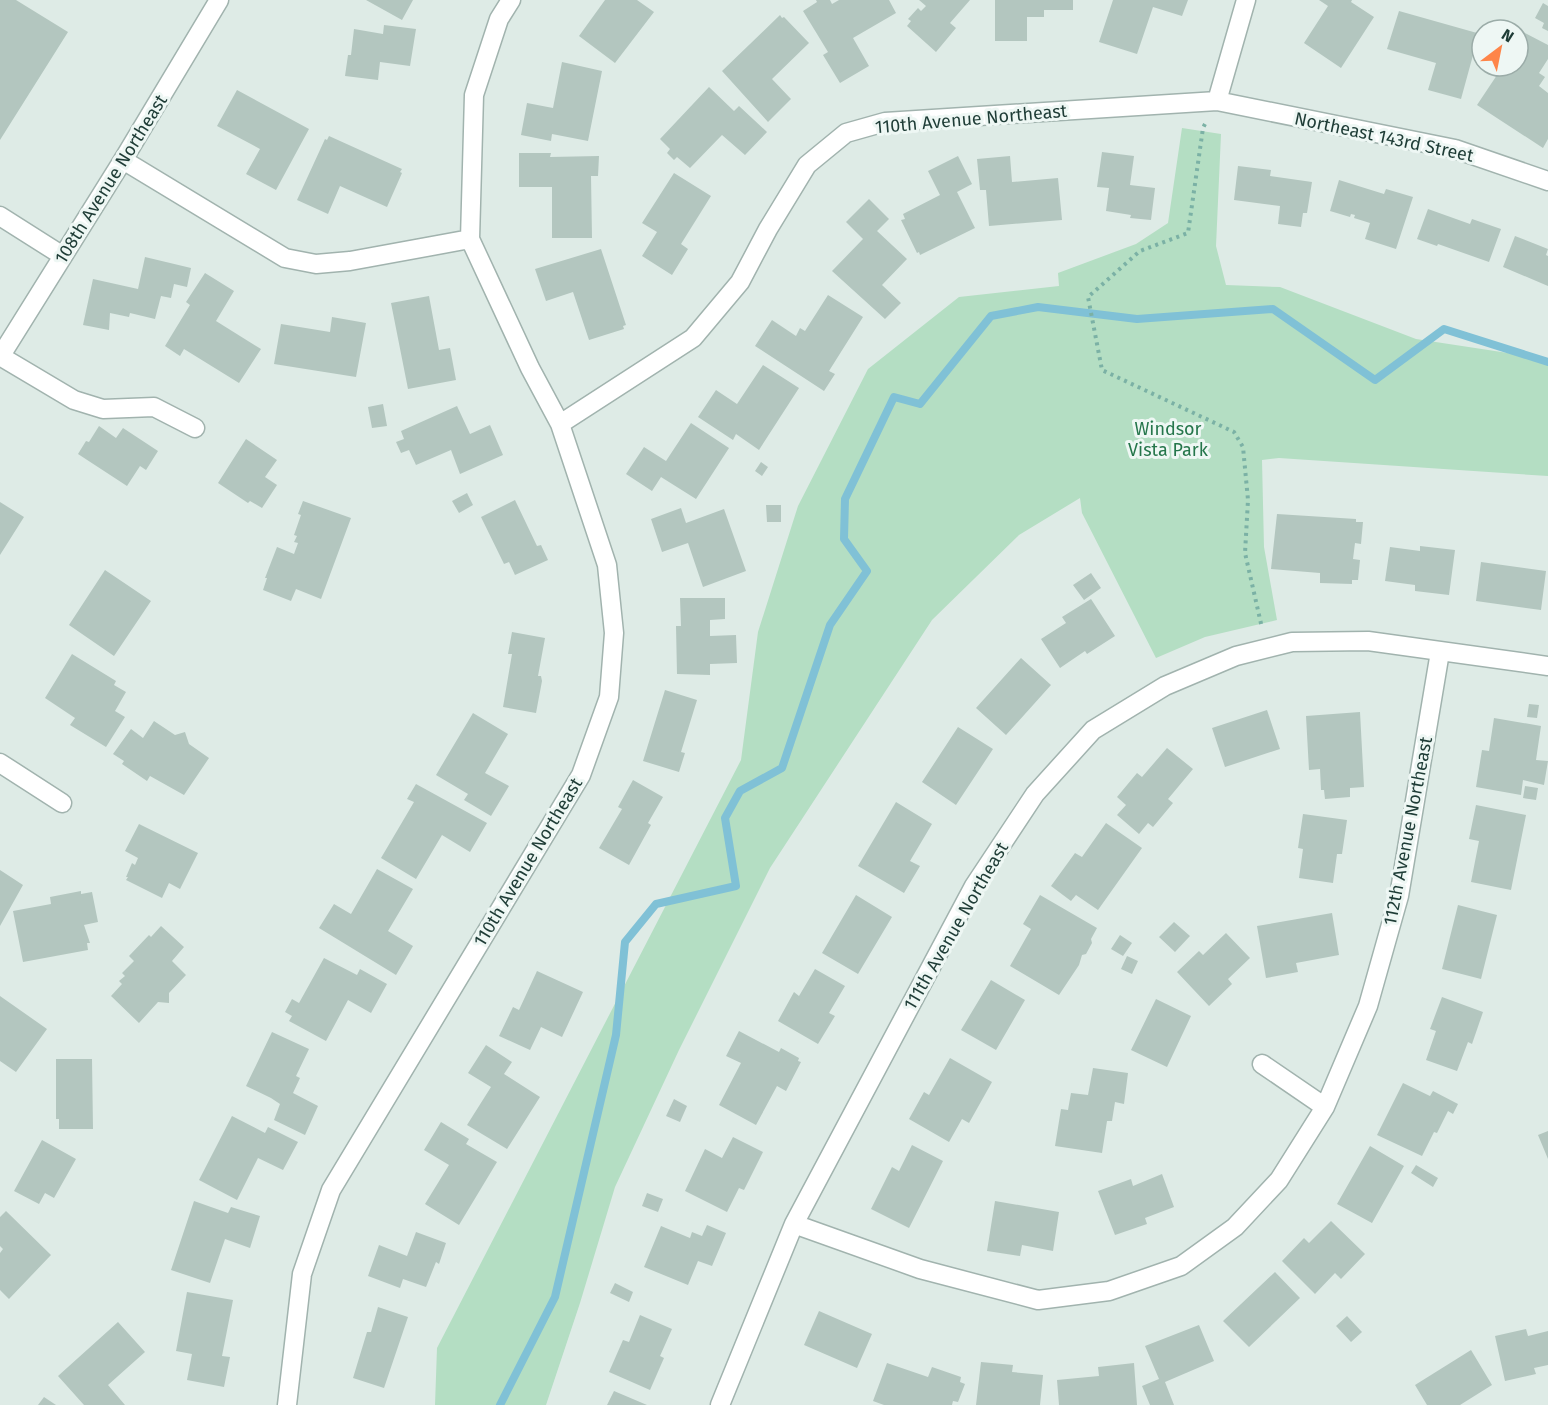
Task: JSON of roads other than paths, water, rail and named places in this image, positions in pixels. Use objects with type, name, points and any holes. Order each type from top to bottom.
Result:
[{"type":"street","name":"108th Avenue Northeast","points":[[0,356],[123,160],[219,0]]},
{"type":"street","points":[[511,0],[499,19],[474,95],[470,239],[530,368],[560,424]]},
{"type":"street","points":[[1217,101],[1246,0]]},
{"type":"street","name":"Northeast 143rd Street","points":[[1217,101],[1455,149],[1548,181]]},
{"type":"street","name":"110th Avenue Northeast","points":[[287,1405],[302,1275],[332,1190],[580,776],[609,697],[614,633],[607,565],[560,424],[693,338],[740,282],[768,229],[807,165],[846,133],[885,122],[1217,101]]},
{"type":"street","points":[[123,160],[285,258],[316,264],[350,261],[470,239]]},
{"type":"street","points":[[0,216],[63,256]]},
{"type":"street","points":[[0,356],[74,400],[103,409],[154,407],[195,428]]},
{"type":"street","name":"111th Avenue Northeast","points":[[720,1405],[794,1224],[974,886],[1035,794],[1094,730],[1165,686],[1236,656],[1292,642],[1368,641],[1548,666]]},
{"type":"street","name":"112th Avenue Northeast","points":[[794,1224],[920,1269],[1038,1300],[1109,1291],[1181,1266],[1234,1227],[1279,1180],[1325,1107],[1368,1006],[1399,896],[1440,652]]},
{"type":"street","points":[[0,763],[62,802]]},
{"type":"street","points":[[1262,1064],[1325,1107]]},
{"type":"waterway","points":[[500,1405],[555,1297],[616,1035],[625,942],[656,904],[736,886],[725,818],[740,791],[782,768],[830,625],[867,571],[844,539],[845,499],[894,397],[920,404],[991,316],[1038,307],[1137,319],[1273,309],[1375,380],[1444,329],[1548,362]]},
{"type":"park label","name":"Windsor Vista Park","points":[[1168,439]]}]
